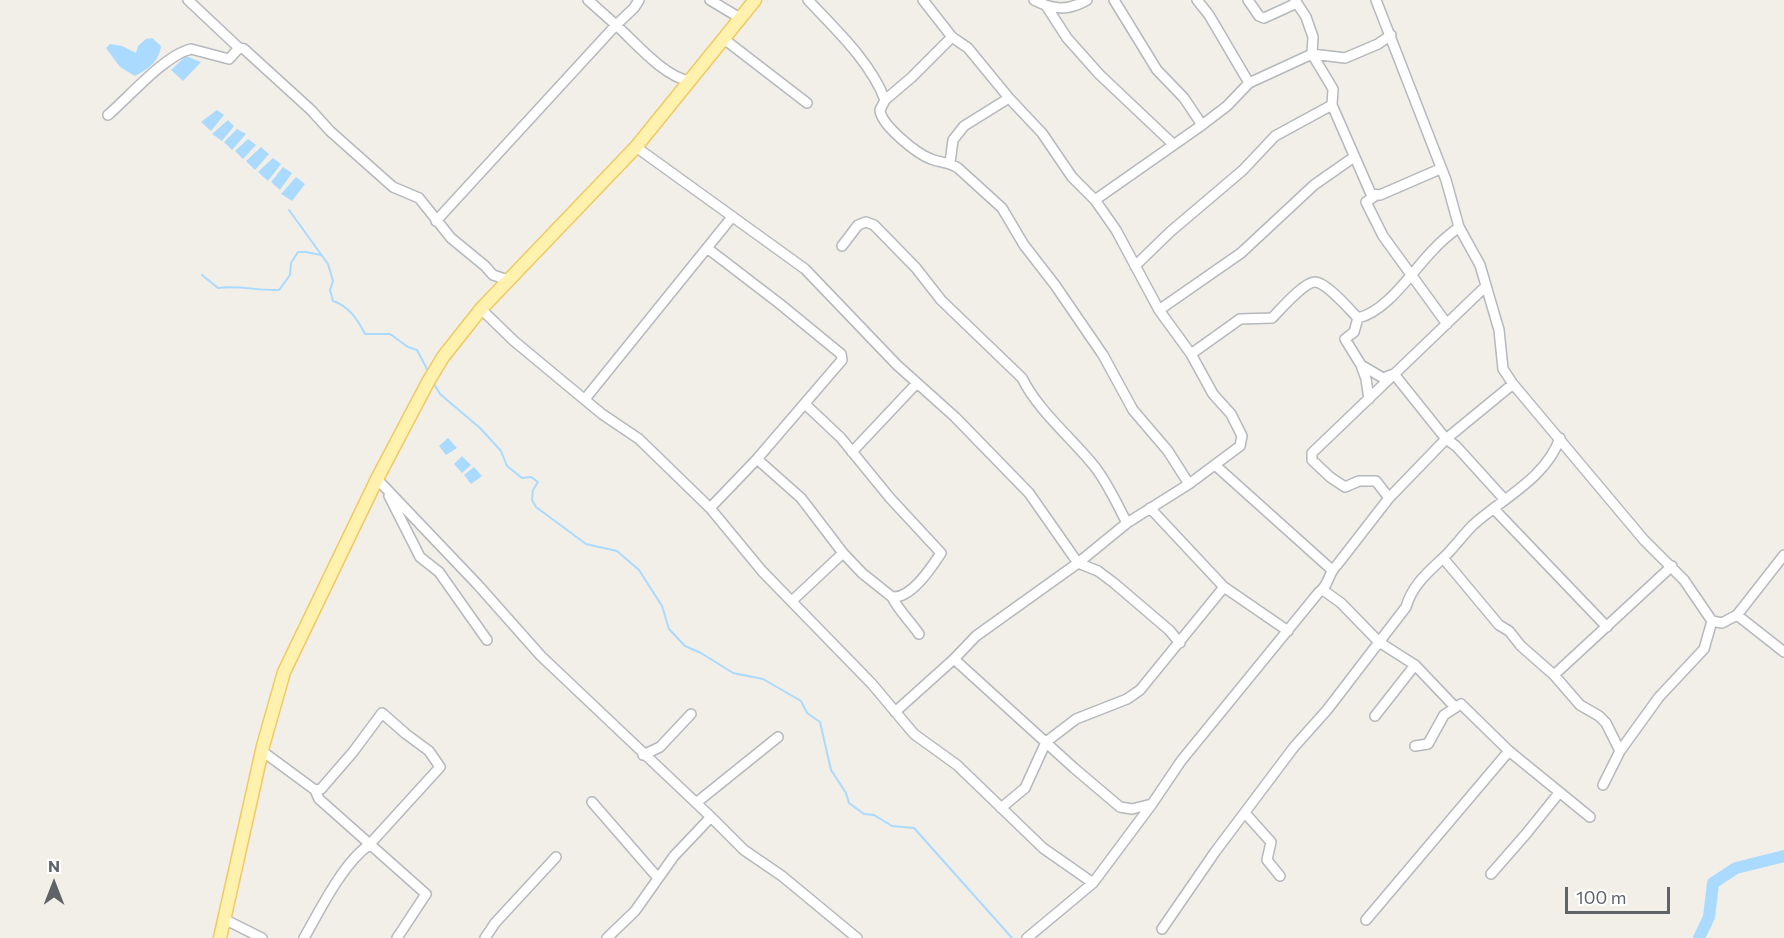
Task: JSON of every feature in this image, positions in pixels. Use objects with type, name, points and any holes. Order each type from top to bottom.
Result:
[{"type":"main road","points":[[219,938],[262,751],[284,672],[382,484],[443,357],[494,294],[636,147],[755,0]]},
{"type":"street","points":[[188,0],[393,187],[419,198],[451,238],[485,266],[493,276],[494,294]]},
{"type":"street","points":[[588,0],[652,59],[679,80],[690,81]]},
{"type":"street","points":[[436,221],[639,0]]},
{"type":"street","points":[[710,0],[741,18]]},
{"type":"street","points":[[808,0],[852,48],[879,85],[885,100]]},
{"type":"street","points":[[895,712],[976,636],[1078,563],[1126,523],[1215,465],[1240,446],[1242,436],[1231,414],[1213,394],[1191,354],[1159,310],[1116,230],[1095,200],[1072,177],[1042,133],[1009,98],[968,48],[952,37],[923,0]]},
{"type":"street","points":[[1034,0],[1047,7],[1060,10],[1087,0]]},
{"type":"street","points":[[1197,0],[1209,15],[1249,83]]},
{"type":"street","points":[[1248,0],[1259,16],[1264,18],[1296,1],[1306,17],[1312,37],[1312,54],[1333,89],[1332,105],[1371,194],[1375,196]]},
{"type":"street","points":[[1376,0],[1440,169],[1459,227],[1480,265],[1499,330],[1503,369],[1513,384],[1644,540],[1672,566],[1694,592],[1712,621],[1722,623],[1737,615],[1784,555]]},
{"type":"street","points":[[1120,2],[1157,70],[1184,98],[1202,125]]},
{"type":"street","points":[[1047,7],[1067,38],[1099,75],[1174,145]]},
{"type":"street","points":[[1095,200],[1202,125],[1227,106],[1249,83],[1312,54],[1345,58],[1378,44],[1390,34]]},
{"type":"street","points":[[952,37],[885,100],[880,116],[904,141],[930,159],[950,163],[1002,208],[1024,245],[1104,355],[1133,410],[1168,451],[1189,484]]},
{"type":"street","points":[[724,39],[807,103]]},
{"type":"street","points":[[108,116],[170,59],[185,51],[191,49],[229,59],[239,48]]},
{"type":"street","points":[[950,163],[953,140],[964,126],[1009,98]]},
{"type":"street","points":[[1135,266],[1170,232],[1243,170],[1275,136],[1332,105]]},
{"type":"street","points":[[636,147],[805,269],[865,332],[955,417],[1029,493],[1078,563],[1098,571],[1114,583],[1169,630],[1180,643]]},
{"type":"street","points":[[1159,310],[1241,253],[1314,185],[1354,157]]},
{"type":"street","points":[[1440,169],[1375,196],[1366,202],[1383,236],[1447,324]]},
{"type":"street","points":[[585,399],[732,217]]},
{"type":"street","points":[[842,246],[858,225],[866,222],[874,225],[915,268],[941,300],[1022,378],[1034,398],[1102,476],[1126,523]]},
{"type":"street","points":[[1358,318],[1386,301],[1434,248],[1459,227]]},
{"type":"street","points":[[707,248],[841,354],[842,360],[757,459],[710,508]]},
{"type":"street","points":[[493,276],[508,280]]},
{"type":"street","points":[[1191,354],[1240,319],[1272,318],[1302,289],[1312,283],[1318,282],[1325,286],[1358,318]]},
{"type":"street","points":[[1389,498],[1377,481],[1359,481],[1345,487],[1312,460],[1312,453],[1486,286]]},
{"type":"street","points":[[481,309],[514,341],[602,414],[639,439],[710,508],[762,571],[793,600],[914,734],[957,765],[1043,848],[1094,883]]},
{"type":"street","points":[[1358,318],[1354,332],[1345,339],[1361,365],[1369,399]]},
{"type":"street","points":[[1361,365],[1383,378],[1394,374]]},
{"type":"street","points":[[1394,374],[1446,440],[1456,446],[1505,500]]},
{"type":"street","points":[[852,452],[917,382]]},
{"type":"street","points":[[1027,938],[1094,883],[1181,761],[1323,590],[1332,570],[1389,498],[1446,440],[1513,384]]},
{"type":"street","points":[[805,404],[841,438],[895,504],[941,553],[924,576],[905,594],[898,598],[892,597]]},
{"type":"street","points":[[1162,929],[1245,813],[1289,745],[1328,710],[1406,607],[1422,578],[1473,525],[1514,495],[1551,457],[1560,438]]},
{"type":"street","points":[[757,459],[801,498],[843,553],[862,573],[892,597],[899,611],[911,622],[919,634]]},
{"type":"street","points":[[1215,465],[1332,570]]},
{"type":"street","points":[[382,484],[420,557],[439,572],[487,640]]},
{"type":"street","points":[[382,484],[478,585],[541,656],[643,755],[696,802],[744,850],[782,876],[857,938]]},
{"type":"street","points":[[1150,508],[1224,587],[1288,631]]},
{"type":"street","points":[[1494,509],[1607,627]]},
{"type":"street","points":[[793,600],[843,553]]},
{"type":"street","points":[[1443,558],[1499,625],[1554,675],[1580,705],[1606,723],[1620,751]]},
{"type":"street","points":[[1554,675],[1672,566]]},
{"type":"street","points":[[1001,808],[1025,788],[1046,742],[1076,719],[1127,699],[1140,690],[1224,587]]},
{"type":"street","points":[[1323,590],[1341,603],[1379,642],[1415,665],[1455,707]]},
{"type":"street","points":[[1737,615],[1784,652]]},
{"type":"street","points":[[1603,784],[1620,751],[1659,697],[1704,649],[1712,621]]},
{"type":"street","points":[[954,658],[1120,807],[1132,809],[1152,804]]},
{"type":"street","points":[[1375,716],[1415,665]]},
{"type":"street","points":[[1415,746],[1428,744],[1444,715],[1461,704],[1509,751],[1590,818]]},
{"type":"street","points":[[304,938],[358,852],[369,845],[440,767],[429,751],[382,713],[342,765],[321,789],[315,790]]},
{"type":"street","points":[[643,755],[660,747],[691,714]]},
{"type":"street","points":[[696,802],[778,737]]},
{"type":"street","points":[[262,751],[315,790],[319,799],[426,894],[397,938]]},
{"type":"street","points":[[1366,920],[1509,751]]},
{"type":"street","points":[[1491,874],[1527,834],[1559,793]]},
{"type":"street","points":[[592,802],[658,878]]},
{"type":"street","points":[[1245,813],[1271,842],[1267,860],[1280,876]]},
{"type":"street","points":[[607,938],[635,911],[674,856],[711,818]]},
{"type":"street","points":[[484,938],[556,857]]},
{"type":"street","points":[[224,919],[262,938]]},
{"type":"water","points":[[152,38],[161,46],[160,52],[148,68],[135,76],[120,67],[106,48],[110,44],[122,46],[136,53],[138,46],[146,39]]},
{"type":"water","points":[[186,56],[201,62],[183,81],[171,70]]},
{"type":"water","points":[[217,110],[224,115],[211,131],[201,122]]},
{"type":"water","points":[[228,120],[234,126],[222,141],[212,134]]},
{"type":"water","points":[[237,129],[246,134],[232,150],[224,142]]},
{"type":"water","points":[[248,139],[256,145],[243,159],[235,151]]},
{"type":"water","points":[[261,147],[269,154],[255,170],[246,161]]},
{"type":"water","points":[[273,158],[281,164],[268,181],[258,172]]},
{"type":"water","points":[[283,167],[292,173],[280,190],[271,182]]},
{"type":"water","points":[[296,177],[305,184],[292,201],[281,194]]},
{"type":"water","points":[[448,438],[457,448],[446,455],[439,446]]},
{"type":"water","points":[[462,456],[471,465],[462,473],[454,464]]},
{"type":"water","points":[[474,467],[482,476],[471,484],[464,475]]},
{"type":"waterway","points":[[289,210],[328,264],[333,281],[330,290],[333,301],[344,306],[352,314],[365,334],[390,334],[408,347],[417,350],[428,371]]},
{"type":"waterway","points":[[202,275],[218,288],[279,290],[290,275],[291,263],[298,252],[321,255]]},
{"type":"waterway","points":[[433,382],[440,394],[480,428],[501,451],[507,466],[522,478],[531,477],[538,482],[533,490],[532,500],[536,507],[586,544],[617,551],[639,570],[662,606],[669,629],[685,646],[733,673],[763,679],[801,701],[807,713],[820,722],[831,770],[846,793],[849,803],[864,814],[874,815],[892,826],[914,828],[1012,938]]},
{"type":"waterway","points":[[1699,938],[1709,917],[1713,883],[1736,868],[1784,856]]}]
